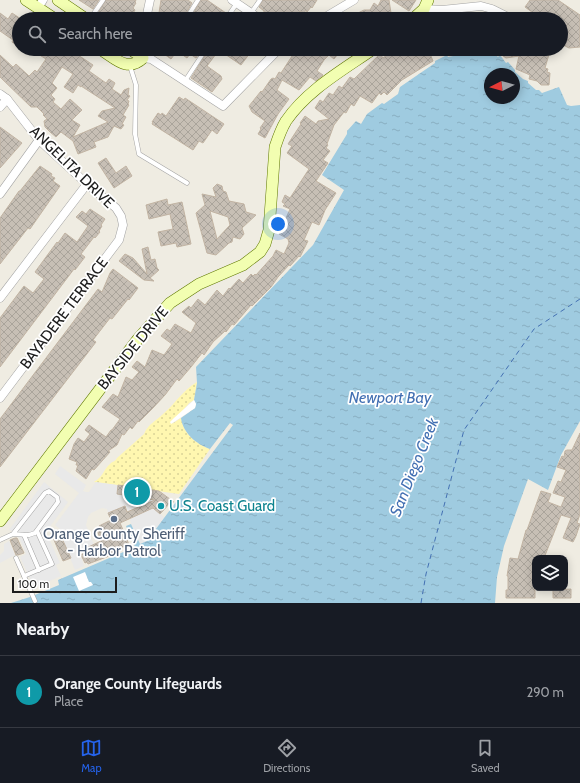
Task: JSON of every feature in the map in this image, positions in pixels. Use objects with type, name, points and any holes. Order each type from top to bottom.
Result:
[{"type":"main road","points":[[26,0],[40,4],[48,12]]},
{"type":"main road","points":[[58,0],[76,12]]},
{"type":"main road","points":[[419,12],[426,4]]},
{"type":"main road","points":[[111,56],[124,64],[130,65],[138,62],[141,56]]},
{"type":"main road","name":"BAYSIDE DRIVE","points":[[0,521],[138,339],[158,315],[170,303],[187,291],[199,284],[243,265],[260,252],[265,244],[269,230],[275,147],[279,134],[299,105],[311,94],[363,56]]},
{"type":"street","points":[[147,12],[150,0]]},
{"type":"street","points":[[334,12],[354,0]]},
{"type":"street","points":[[234,2],[249,12]]},
{"type":"street","points":[[426,4],[442,10],[481,6],[498,12]]},
{"type":"street","points":[[146,56],[223,106],[272,56]]},
{"type":"street","points":[[0,107],[3,97]]},
{"type":"street","name":"ANGELITA DRIVE","points":[[3,97],[39,140],[87,184],[116,208],[121,216],[123,225]]},
{"type":"street","points":[[0,194],[39,140]]},
{"type":"street","points":[[0,298],[87,184]]},
{"type":"street","name":"BAYADERE TERRACE","points":[[0,398],[119,240],[123,225]]},
{"type":"lane","points":[[95,12],[103,0]]},
{"type":"lane","points":[[190,12],[198,0]]},
{"type":"lane","points":[[252,12],[260,0]]},
{"type":"lane","points":[[229,12],[234,2]]},
{"type":"lane","points":[[185,81],[201,56]]},
{"type":"lane","points":[[130,65],[136,85],[135,134],[139,154],[187,183]]},
{"type":"lane","points":[[0,540],[13,534],[45,493],[49,491],[57,497],[58,502],[33,535],[13,534]]},
{"type":"lane","points":[[24,576],[52,564],[37,531]]},
{"type":"lane","points":[[24,535],[39,570]]},
{"type":"lane","points":[[16,558],[35,601]]},
{"type":"sand","points":[[197,382],[194,400],[189,403],[172,424],[181,418],[187,433],[195,441],[210,449],[179,494],[94,482],[100,478],[110,464],[144,434],[150,425],[187,389]]},
{"type":"shaded area","points":[[60,466],[86,485],[83,491],[89,492],[96,482],[118,485],[117,494],[155,500],[156,503],[153,508],[165,518],[147,541],[140,544],[130,519],[146,511],[143,505],[128,511],[125,506],[108,513],[107,509],[102,508],[91,513],[88,517],[86,525],[94,545],[79,551],[84,566],[75,570],[59,530],[60,529],[55,525],[79,493],[55,474]]},
{"type":"shaded area","points":[[44,482],[68,502],[46,532],[60,563],[56,565],[61,576],[34,588],[20,557],[26,554],[18,535],[9,530]]},
{"type":"shaded area","points":[[9,541],[15,555],[0,563],[0,555],[4,551],[4,544]]},
{"type":"water","name":"Newport Bay","points":[[445,56],[501,56],[506,63],[508,62],[513,68],[484,68],[484,104],[520,104],[520,76],[528,81],[528,83],[536,90],[539,90],[542,93],[559,87],[567,105],[580,105],[580,421],[561,455],[548,490],[528,479],[504,546],[497,577],[495,603],[11,603],[59,585],[58,580],[135,547],[126,526],[131,524],[140,544],[147,541],[233,425],[230,423],[210,449],[195,441],[187,433],[181,418],[195,408],[196,404],[194,400],[197,383],[196,367],[313,245],[344,190],[322,175],[347,134],[347,131],[356,121],[361,124],[367,114],[398,94],[400,87],[435,63],[435,61]]},
{"type":"pier","points":[[194,400],[196,404],[195,408],[171,424],[170,422]]},
{"type":"pier","points":[[85,572],[89,582],[93,585],[79,591],[73,577]]},
{"type":"building","points":[[79,0],[99,0],[93,9]]},
{"type":"building","points":[[106,0],[136,0],[133,8],[135,10],[134,12],[98,12]]},
{"type":"building","points":[[161,0],[188,0],[192,3],[187,12],[159,12]]},
{"type":"building","points":[[201,0],[207,0],[225,12],[194,12]]},
{"type":"building","points":[[263,0],[317,0],[312,8],[311,7],[307,12],[306,10],[305,12],[264,12],[259,7]]},
{"type":"building","points":[[381,0],[389,0],[391,12],[360,12],[370,10],[374,3],[378,6]]},
{"type":"building","points":[[392,0],[416,0],[409,11]]},
{"type":"building","points":[[530,0],[558,0],[580,15],[580,47],[568,48],[568,12],[532,12],[525,7]]},
{"type":"building","points":[[0,13],[8,19],[12,13],[12,39],[0,31]]},
{"type":"building","points":[[0,55],[13,67],[16,64],[29,76],[35,70],[37,72],[46,59],[41,56],[80,56],[93,65],[89,71],[106,83],[109,79],[115,83],[112,89],[121,95],[124,90],[129,88],[128,95],[130,96],[127,100],[129,101],[129,105],[123,115],[126,117],[122,124],[124,125],[121,129],[114,126],[108,137],[94,142],[96,147],[78,154],[73,141],[61,132],[56,137],[50,132],[45,127],[44,121],[47,119],[43,115],[44,114],[37,107],[31,107],[0,77]],"holes":[[[62,67],[73,74],[64,87],[73,93],[78,85],[81,86],[115,108],[102,111],[98,116],[108,122],[73,137],[80,125],[72,120],[82,110],[70,99],[61,109],[53,102],[55,99],[51,95],[57,88],[52,83]]]},
{"type":"building","points":[[205,56],[214,56],[207,66],[221,76],[222,79],[212,92],[191,78]]},
{"type":"building","points":[[228,56],[248,56],[241,65]]},
{"type":"building","points":[[292,56],[328,56],[317,71],[323,75],[316,81],[310,77],[299,90],[282,80],[277,90],[289,99],[278,114],[265,138],[258,134],[265,121],[252,112],[249,106],[261,91],[262,92],[271,79],[275,79],[279,72],[281,73]]},
{"type":"building","points":[[378,56],[382,56],[383,58],[386,56],[431,56],[433,61],[402,80],[387,95],[384,92],[381,95],[379,93],[372,103],[360,96],[354,106],[351,104],[346,113],[344,112],[334,125],[326,148],[330,151],[323,160],[328,163],[316,181],[336,193],[325,210],[319,225],[312,222],[304,240],[308,241],[300,257],[299,256],[290,266],[289,265],[271,287],[252,306],[251,305],[234,325],[232,324],[226,332],[225,331],[213,342],[204,355],[202,353],[179,381],[177,379],[165,395],[139,422],[138,421],[132,429],[130,427],[124,435],[122,434],[117,445],[108,451],[110,452],[94,470],[92,469],[86,479],[76,471],[78,465],[76,465],[77,462],[69,459],[74,444],[78,438],[84,442],[90,434],[85,430],[89,425],[106,437],[112,430],[120,419],[102,407],[113,394],[118,397],[126,377],[132,380],[139,372],[132,367],[137,361],[145,367],[152,350],[164,355],[172,344],[161,336],[167,329],[170,331],[175,324],[191,333],[196,323],[182,312],[189,306],[191,308],[198,299],[205,305],[217,290],[223,296],[239,279],[243,283],[251,274],[253,276],[255,274],[256,275],[273,256],[276,250],[284,254],[289,243],[288,239],[279,234],[290,209],[283,206],[285,204],[282,202],[285,195],[290,198],[309,169],[287,153],[292,146],[288,144],[305,116],[316,124],[318,121],[329,119],[315,108],[320,100],[323,102],[329,93],[333,95],[339,86],[342,88],[350,77],[354,79]]},
{"type":"building","points":[[503,56],[519,56],[506,58]]},
{"type":"building","points":[[519,56],[549,56],[545,68],[548,69],[547,72],[550,73],[549,85],[541,85],[537,81],[529,79],[530,75],[520,71],[520,68],[516,68]]},
{"type":"building","points":[[179,97],[184,100],[185,98],[224,124],[217,134],[212,130],[203,143],[199,141],[193,150],[152,124],[158,113],[161,115],[162,113],[166,116]]},
{"type":"building","points":[[0,127],[22,143],[0,168]]},
{"type":"building","points":[[106,158],[116,173],[126,166],[132,176],[114,188],[98,163]]},
{"type":"building","points":[[40,166],[52,174],[51,176],[55,178],[53,181],[60,186],[30,229],[28,228],[0,264],[0,218],[19,191]]},
{"type":"building","points":[[217,184],[222,186],[223,191],[226,192],[229,201],[244,204],[246,212],[256,215],[242,228],[244,234],[240,239],[233,237],[232,242],[216,255],[207,253],[196,213],[205,205],[202,194],[216,197],[213,188]],"holes":[[[210,211],[228,217],[230,225],[217,239]]]},
{"type":"building","points":[[167,199],[168,205],[182,202],[191,244],[177,247],[176,243],[161,246],[158,232],[173,229],[170,214],[149,219],[146,205]]},
{"type":"building","points":[[90,209],[105,219],[101,225],[100,232],[95,238],[94,237],[81,254],[85,257],[75,270],[74,269],[0,367],[0,318],[24,286],[33,293],[44,279],[35,272],[65,233],[77,242],[88,226],[76,217],[82,211],[86,214]]},
{"type":"building","points":[[148,247],[151,260],[155,259],[159,270],[150,278],[154,281],[144,280],[119,261],[125,254],[133,258],[147,274],[142,249]]},
{"type":"building","points":[[113,269],[138,288],[112,319],[110,318],[93,340],[96,342],[0,467],[0,419],[98,289],[102,292]]},
{"type":"building","points":[[580,433],[580,514],[577,523],[580,524],[576,536],[573,542],[563,538],[571,518],[561,515],[545,555],[532,555],[532,591],[535,591],[535,598],[506,598],[510,558],[518,559],[526,530],[541,491],[551,494],[548,502],[561,507],[565,497],[553,493],[558,481],[561,482],[566,470],[557,467],[562,456],[564,457],[565,451],[572,450]]},
{"type":"building","points":[[118,485],[159,491],[174,502],[171,502],[160,514],[153,508],[120,523],[124,532],[126,532],[128,536],[126,537],[129,545],[115,550],[117,553],[88,564],[87,562],[85,563],[81,555],[84,553],[82,550],[101,541],[97,530],[100,529],[99,526],[111,520],[108,513],[125,506],[127,512],[155,500],[117,494]]},
{"type":"building","points":[[58,530],[71,558],[63,561],[51,533]]},
{"type":"building","points":[[17,538],[24,553],[16,555],[10,540]]},
{"type":"building","points":[[568,589],[571,589],[571,598],[553,598],[553,591],[568,591]]},
{"type":"ferry route","points":[[421,603],[426,574],[464,430],[534,329],[580,299]]},
{"type":"place","name":"Orange County Lifeguards","points":[[137,492]]},
{"type":"place","name":"U.S. Coast Guard","points":[[161,506]]},
{"type":"place","name":"Orange County Sheriff - Harbor Patrol","points":[[114,519]]},
{"type":"water label","name":"San Diego Creek","points":[[414,467]]}]
